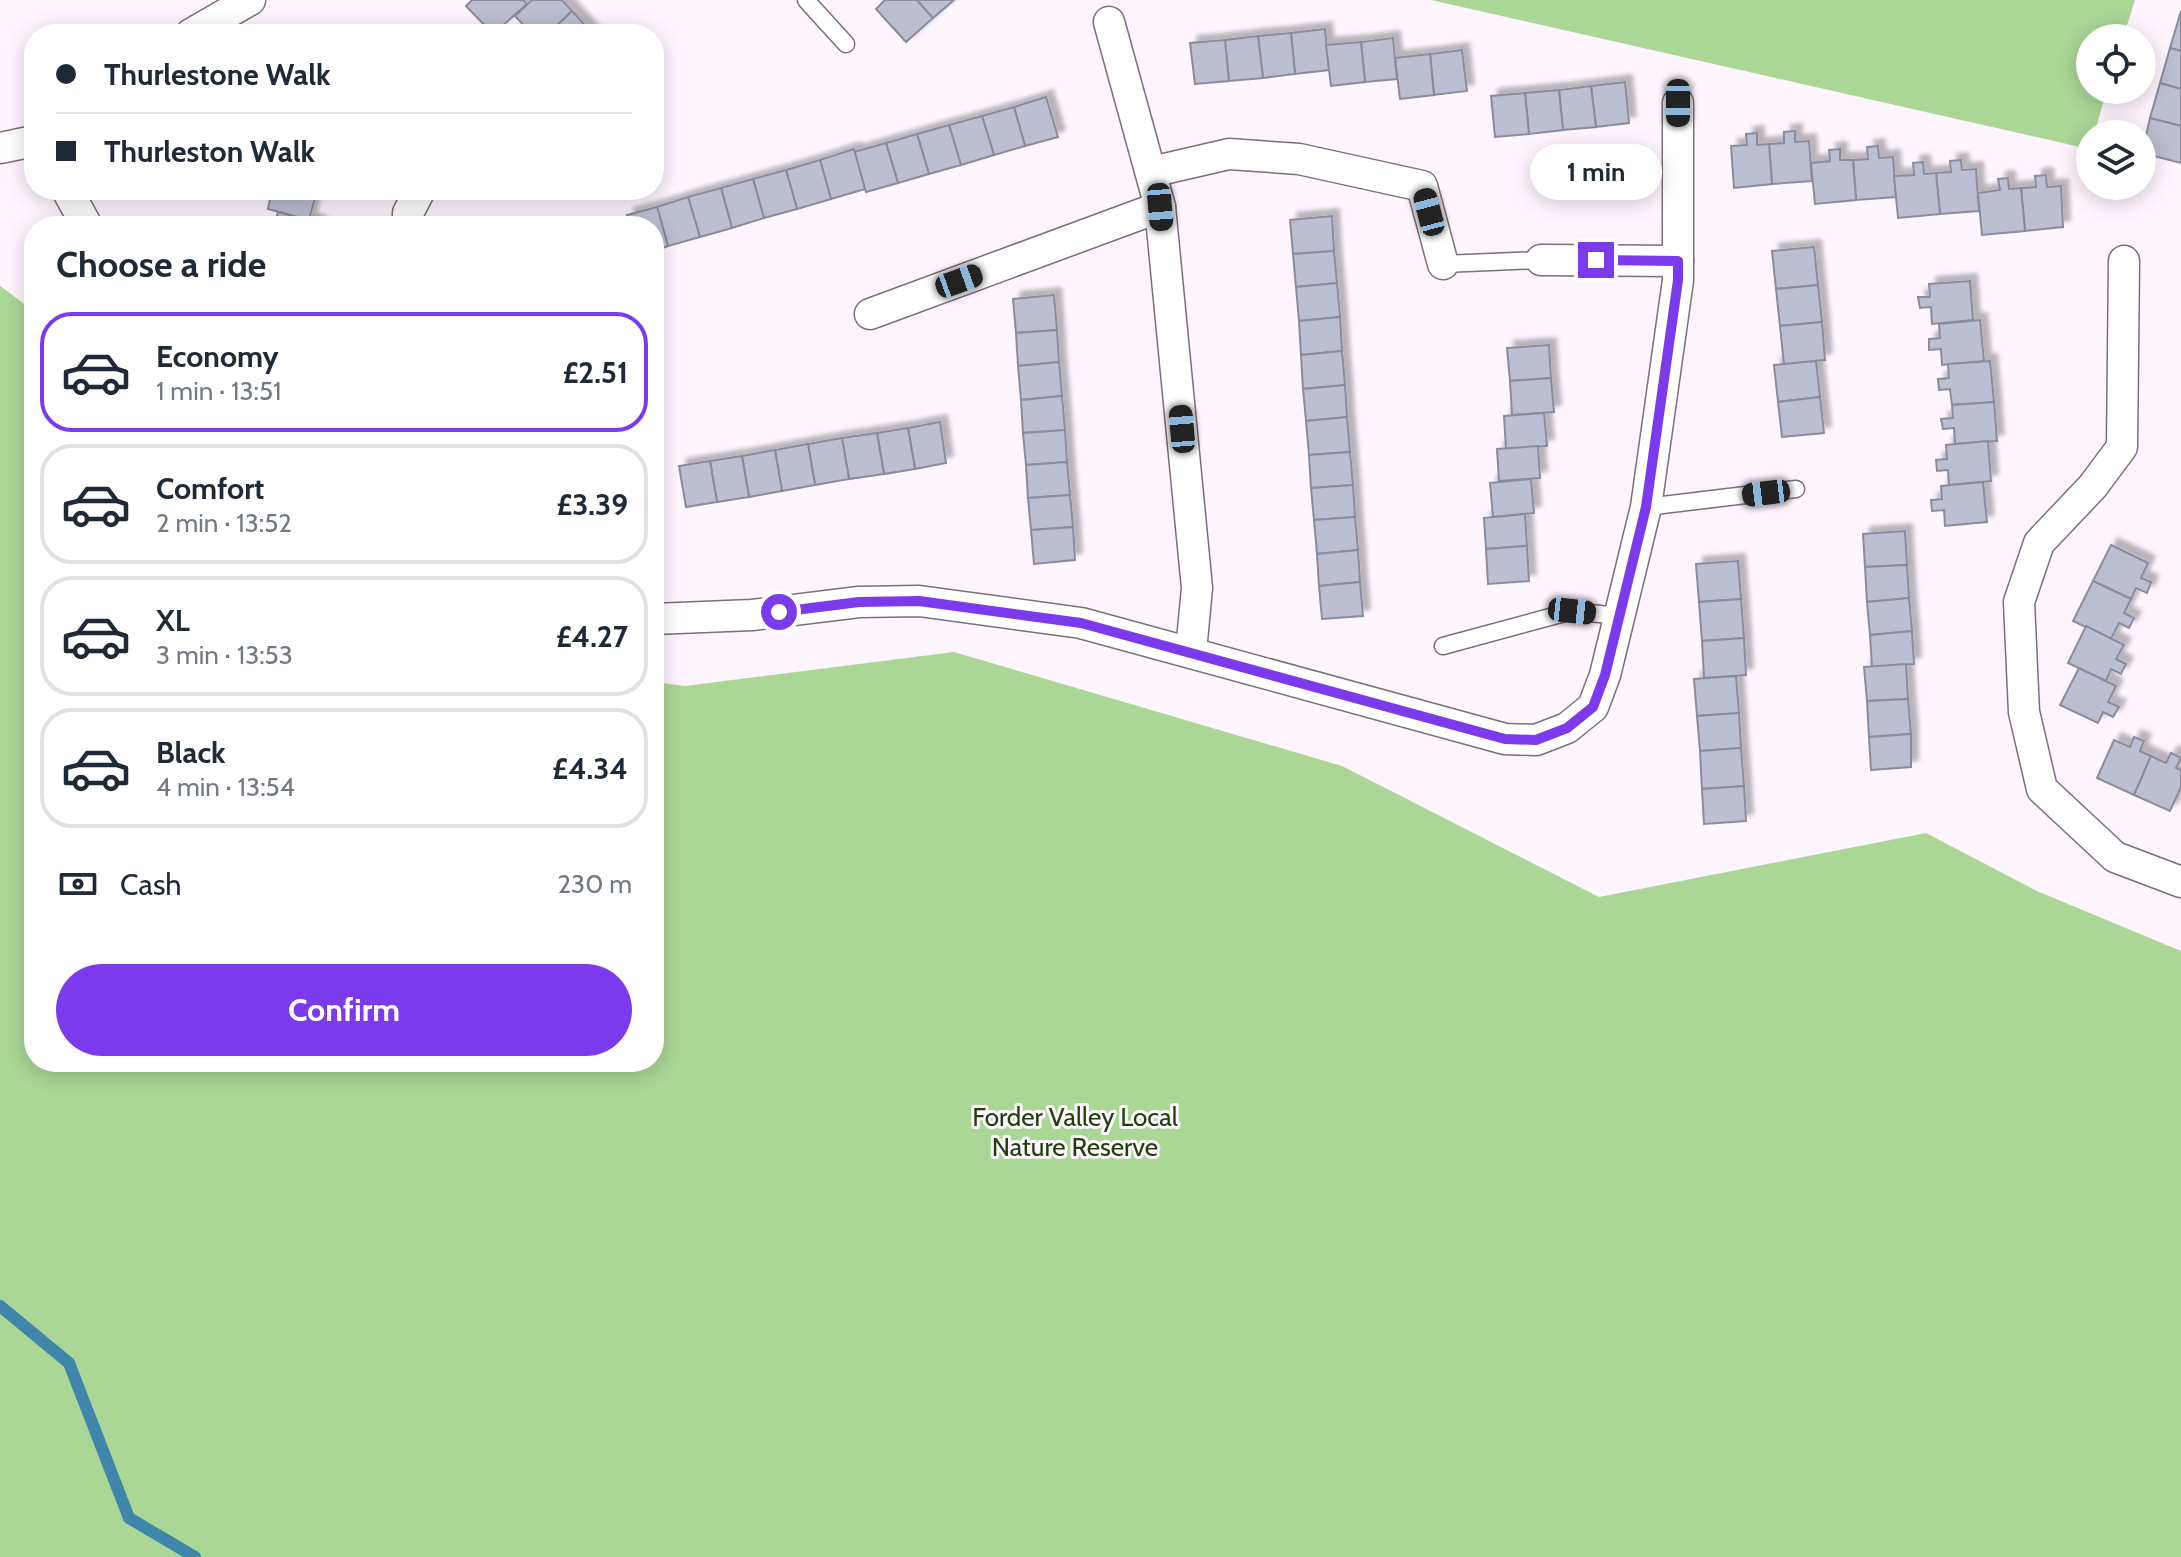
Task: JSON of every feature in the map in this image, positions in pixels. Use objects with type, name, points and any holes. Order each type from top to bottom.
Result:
[{"type":"street","points":[[206,24],[238,3]]},
{"type":"street","points":[[1109,22],[1160,207],[1197,588],[1191,651]]},
{"type":"street","points":[[664,619],[752,615],[859,602],[919,601],[1081,623],[1505,739],[1536,740],[1567,728],[1593,707],[1605,675],[1646,507],[1678,280],[1678,103]]},
{"type":"street","points":[[0,148],[24,143]]},
{"type":"street","points":[[1151,172],[1229,154],[1299,159],[1422,186],[1443,264]]},
{"type":"street","points":[[870,314],[1160,207]]},
{"type":"street","points":[[1541,260],[1678,261]]},
{"type":"street","points":[[2124,261],[2122,447],[2093,486],[2039,543],[2019,602],[2024,712],[2042,789],[2115,857],[2181,882]]},
{"type":"lane","points":[[806,0],[846,44]]},
{"type":"lane","points":[[1443,264],[1541,260]]},
{"type":"lane","points":[[1646,507],[1796,489]]},
{"type":"lane","points":[[1443,646],[1572,611],[1618,616]]},
{"type":"green space","points":[[1431,0],[2135,0],[2127,24],[2076,24],[2076,104],[2103,104],[2098,120],[2076,120],[2076,146]]},
{"type":"green space","name":"Forder Valley Local Nature Reserve","points":[[0,286],[24,304],[24,1072],[664,1072],[664,683],[685,686],[954,652],[1342,766],[1599,897],[1926,833],[2037,891],[2181,951],[2181,1557],[0,1557]]},
{"type":"building","points":[[472,0],[523,0],[527,4],[504,24],[483,24],[466,6]]},
{"type":"building","points":[[532,0],[562,0],[572,11],[558,24],[523,24],[515,16]]},
{"type":"building","points":[[885,0],[917,0],[933,18],[906,42],[876,9]]},
{"type":"building","points":[[917,0],[954,0],[933,18]]},
{"type":"building","points":[[572,11],[584,24],[558,24]]},
{"type":"building","points":[[2181,11],[2181,51],[2170,48]]},
{"type":"building","points":[[1325,29],[1329,70],[1295,74],[1291,33]]},
{"type":"building","points":[[1291,33],[1295,74],[1263,78],[1258,36]]},
{"type":"building","points":[[1258,36],[1263,78],[1229,81],[1225,40]]},
{"type":"building","points":[[1393,38],[1397,79],[1365,82],[1361,42]]},
{"type":"building","points":[[1225,40],[1229,81],[1195,84],[1190,43]]},
{"type":"building","points":[[1361,42],[1365,82],[1331,86],[1326,45]]},
{"type":"building","points":[[2170,48],[2181,51],[2181,89],[2160,83]]},
{"type":"building","points":[[1462,50],[1467,91],[1434,95],[1430,54]]},
{"type":"building","points":[[1430,54],[1434,95],[1400,99],[1395,58]]},
{"type":"building","points":[[1625,82],[1629,123],[1596,127],[1591,86]]},
{"type":"building","points":[[2160,83],[2181,89],[2181,126],[2150,118]]},
{"type":"building","points":[[1591,86],[1596,127],[1563,130],[1559,90]]},
{"type":"building","points":[[1559,90],[1563,130],[1529,134],[1525,93]]},
{"type":"building","points":[[1525,93],[1529,134],[1495,137],[1491,96]]},
{"type":"building","points":[[1046,97],[1058,137],[1025,146],[1014,107]]},
{"type":"building","points":[[1014,107],[1025,146],[994,155],[982,116]]},
{"type":"building","points":[[982,116],[994,155],[961,165],[949,125]]},
{"type":"building","points":[[2150,118],[2181,126],[2181,163],[2156,157],[2156,120]]},
{"type":"building","points":[[949,125],[961,165],[929,174],[917,134]]},
{"type":"building","points":[[1795,131],[1795,142],[1809,141],[1812,181],[1772,184],[1769,144],[1784,143],[1784,132]]},
{"type":"building","points":[[1757,133],[1757,145],[1769,144],[1772,184],[1734,188],[1731,146],[1747,145],[1746,134]]},
{"type":"building","points":[[917,134],[929,174],[898,183],[886,143]]},
{"type":"building","points":[[886,143],[898,183],[866,192],[854,152]]},
{"type":"building","points":[[1878,146],[1879,158],[1893,157],[1896,197],[1856,200],[1853,160],[1868,159],[1867,147]]},
{"type":"building","points":[[854,149],[865,189],[831,199],[820,160]]},
{"type":"building","points":[[1840,149],[1840,160],[1853,160],[1856,200],[1815,204],[1811,163],[1830,161],[1829,150]]},
{"type":"building","points":[[820,160],[831,199],[797,209],[786,170]]},
{"type":"building","points":[[1961,160],[1962,170],[1976,169],[1979,211],[1940,214],[1936,173],[1951,172],[1950,161]]},
{"type":"building","points":[[1923,162],[1924,174],[1936,173],[1940,214],[1898,218],[1894,176],[1914,175],[1913,163]]},
{"type":"building","points":[[786,170],[797,209],[764,218],[753,179]]},
{"type":"building","points":[[2046,175],[2047,187],[2061,186],[2063,227],[2025,231],[2021,188],[2036,187],[2035,176]]},
{"type":"building","points":[[2008,178],[2009,189],[2021,188],[2025,231],[1982,235],[1978,193],[2000,190],[1998,179]]},
{"type":"building","points":[[753,179],[764,218],[732,228],[721,188]]},
{"type":"building","points":[[721,188],[732,228],[700,237],[688,197]]},
{"type":"building","points":[[688,197],[700,237],[668,246],[664,216],[660,216],[657,207]]},
{"type":"building","points":[[270,200],[314,200],[310,216],[294,216],[268,209]]},
{"type":"building","points":[[657,207],[660,216],[627,216]]},
{"type":"building","points":[[1332,216],[1334,251],[1293,254],[1290,220]]},
{"type":"building","points":[[1814,247],[1818,285],[1776,289],[1772,251]]},
{"type":"building","points":[[1334,251],[1337,283],[1296,287],[1293,254]]},
{"type":"building","points":[[1970,281],[1973,320],[1932,324],[1931,307],[1920,308],[1918,297],[1930,297],[1929,284]]},
{"type":"building","points":[[1337,283],[1340,317],[1299,321],[1296,287]]},
{"type":"building","points":[[1818,285],[1822,322],[1780,326],[1776,289]]},
{"type":"building","points":[[1054,295],[1057,330],[1016,333],[1013,299]]},
{"type":"building","points":[[1340,317],[1342,351],[1301,355],[1299,321]]},
{"type":"building","points":[[1980,320],[1984,361],[1942,365],[1941,349],[1929,350],[1929,339],[1940,338],[1939,324]]},
{"type":"building","points":[[1822,322],[1825,360],[1784,364],[1780,326]]},
{"type":"building","points":[[1057,330],[1059,362],[1018,366],[1016,333]]},
{"type":"building","points":[[1549,345],[1551,378],[1510,381],[1507,348]]},
{"type":"building","points":[[1342,351],[1345,385],[1303,389],[1301,355]]},
{"type":"building","points":[[1816,361],[1820,397],[1778,402],[1774,365]]},
{"type":"building","points":[[1990,361],[1994,402],[1952,405],[1950,389],[1939,390],[1938,379],[1949,378],[1948,364]]},
{"type":"building","points":[[1059,362],[1062,396],[1021,400],[1018,366]]},
{"type":"building","points":[[1551,378],[1554,412],[1512,415],[1510,381]]},
{"type":"building","points":[[1345,385],[1347,417],[1306,421],[1303,389]]},
{"type":"building","points":[[1062,396],[1065,430],[1023,433],[1021,400]]},
{"type":"building","points":[[1820,397],[1824,433],[1782,437],[1778,402]]},
{"type":"building","points":[[1994,402],[1997,441],[1955,444],[1954,428],[1943,429],[1941,419],[1953,418],[1952,405]]},
{"type":"building","points":[[1544,413],[1547,446],[1506,449],[1504,416]]},
{"type":"building","points":[[1347,417],[1350,452],[1309,455],[1306,421]]},
{"type":"building","points":[[940,422],[946,463],[915,469],[908,428]]},
{"type":"building","points":[[908,428],[915,469],[884,474],[877,433]]},
{"type":"building","points":[[1065,430],[1067,462],[1026,465],[1023,433]]},
{"type":"building","points":[[877,433],[884,474],[849,479],[842,438]]},
{"type":"building","points":[[842,438],[849,479],[815,485],[808,444]]},
{"type":"building","points":[[1988,441],[1991,481],[1949,485],[1948,470],[1937,471],[1936,460],[1947,459],[1946,445]]},
{"type":"building","points":[[808,444],[815,485],[782,491],[775,450]]},
{"type":"building","points":[[1538,446],[1540,478],[1499,481],[1497,449]]},
{"type":"building","points":[[775,450],[782,491],[749,497],[742,456]]},
{"type":"building","points":[[1350,452],[1353,485],[1311,488],[1309,455]]},
{"type":"building","points":[[742,456],[749,497],[717,502],[710,461]]},
{"type":"building","points":[[710,461],[717,502],[686,507],[679,466]]},
{"type":"building","points":[[1067,462],[1070,495],[1028,498],[1026,465]]},
{"type":"building","points":[[1531,479],[1534,513],[1493,517],[1490,483]]},
{"type":"building","points":[[1983,482],[1987,522],[1945,526],[1944,510],[1932,511],[1931,500],[1942,499],[1941,486]]},
{"type":"building","points":[[1353,485],[1355,517],[1314,520],[1311,488]]},
{"type":"building","points":[[1070,495],[1073,527],[1031,530],[1028,498]]},
{"type":"building","points":[[1525,514],[1527,546],[1486,549],[1484,518]]},
{"type":"building","points":[[1355,517],[1358,550],[1317,554],[1314,520]]},
{"type":"building","points":[[1073,527],[1075,560],[1034,564],[1031,530]]},
{"type":"building","points":[[1905,531],[1907,565],[1865,567],[1863,534]]},
{"type":"building","points":[[2111,545],[2148,563],[2141,578],[2151,582],[2147,593],[2136,588],[2131,599],[2093,581]]},
{"type":"building","points":[[1527,546],[1529,581],[1488,584],[1486,549]]},
{"type":"building","points":[[1358,550],[1360,582],[1319,586],[1317,554]]},
{"type":"building","points":[[1738,561],[1741,599],[1699,602],[1696,564]]},
{"type":"building","points":[[1907,565],[1909,598],[1867,602],[1865,567]]},
{"type":"building","points":[[2093,581],[2131,599],[2124,613],[2134,618],[2129,628],[2119,623],[2111,639],[2073,621]]},
{"type":"building","points":[[1360,582],[1363,616],[1322,619],[1319,586]]},
{"type":"building","points":[[1909,598],[1912,631],[1870,635],[1867,602]]},
{"type":"building","points":[[1741,599],[1744,638],[1702,641],[1699,602]]},
{"type":"building","points":[[2086,626],[2124,645],[2116,659],[2126,664],[2121,674],[2111,669],[2106,681],[2068,663]]},
{"type":"building","points":[[1912,631],[1914,664],[1872,667],[1870,635]]},
{"type":"building","points":[[1744,638],[1746,675],[1704,678],[1702,641]]},
{"type":"building","points":[[1906,664],[1908,699],[1867,701],[1864,667]]},
{"type":"building","points":[[2079,668],[2116,686],[2108,702],[2119,707],[2113,717],[2103,712],[2098,723],[2060,705]]},
{"type":"building","points":[[1736,676],[1739,713],[1697,716],[1694,679]]},
{"type":"building","points":[[1908,699],[1911,734],[1869,737],[1867,701]]},
{"type":"building","points":[[1739,713],[1741,748],[1700,751],[1697,716]]},
{"type":"building","points":[[1911,734],[1911,767],[1871,770],[1869,737]]},
{"type":"building","points":[[2134,737],[2144,741],[2140,751],[2151,756],[2134,795],[2097,778],[2114,740],[2130,747]]},
{"type":"building","points":[[1741,748],[1744,786],[1702,789],[1700,751]]},
{"type":"building","points":[[2171,753],[2181,758],[2176,768],[2181,770],[2181,787],[2170,811],[2134,795],[2151,756],[2166,763]]},
{"type":"building","points":[[1744,786],[1746,821],[1704,824],[1702,789]]},
{"type":"waterway","points":[[0,1306],[69,1363],[129,1518],[195,1557]]},
{"type":"route","points":[[779,612],[859,602],[919,601],[1081,623],[1505,739],[1536,740],[1567,728],[1593,707],[1605,675],[1646,507],[1678,280],[1678,261],[1596,260]]}]
